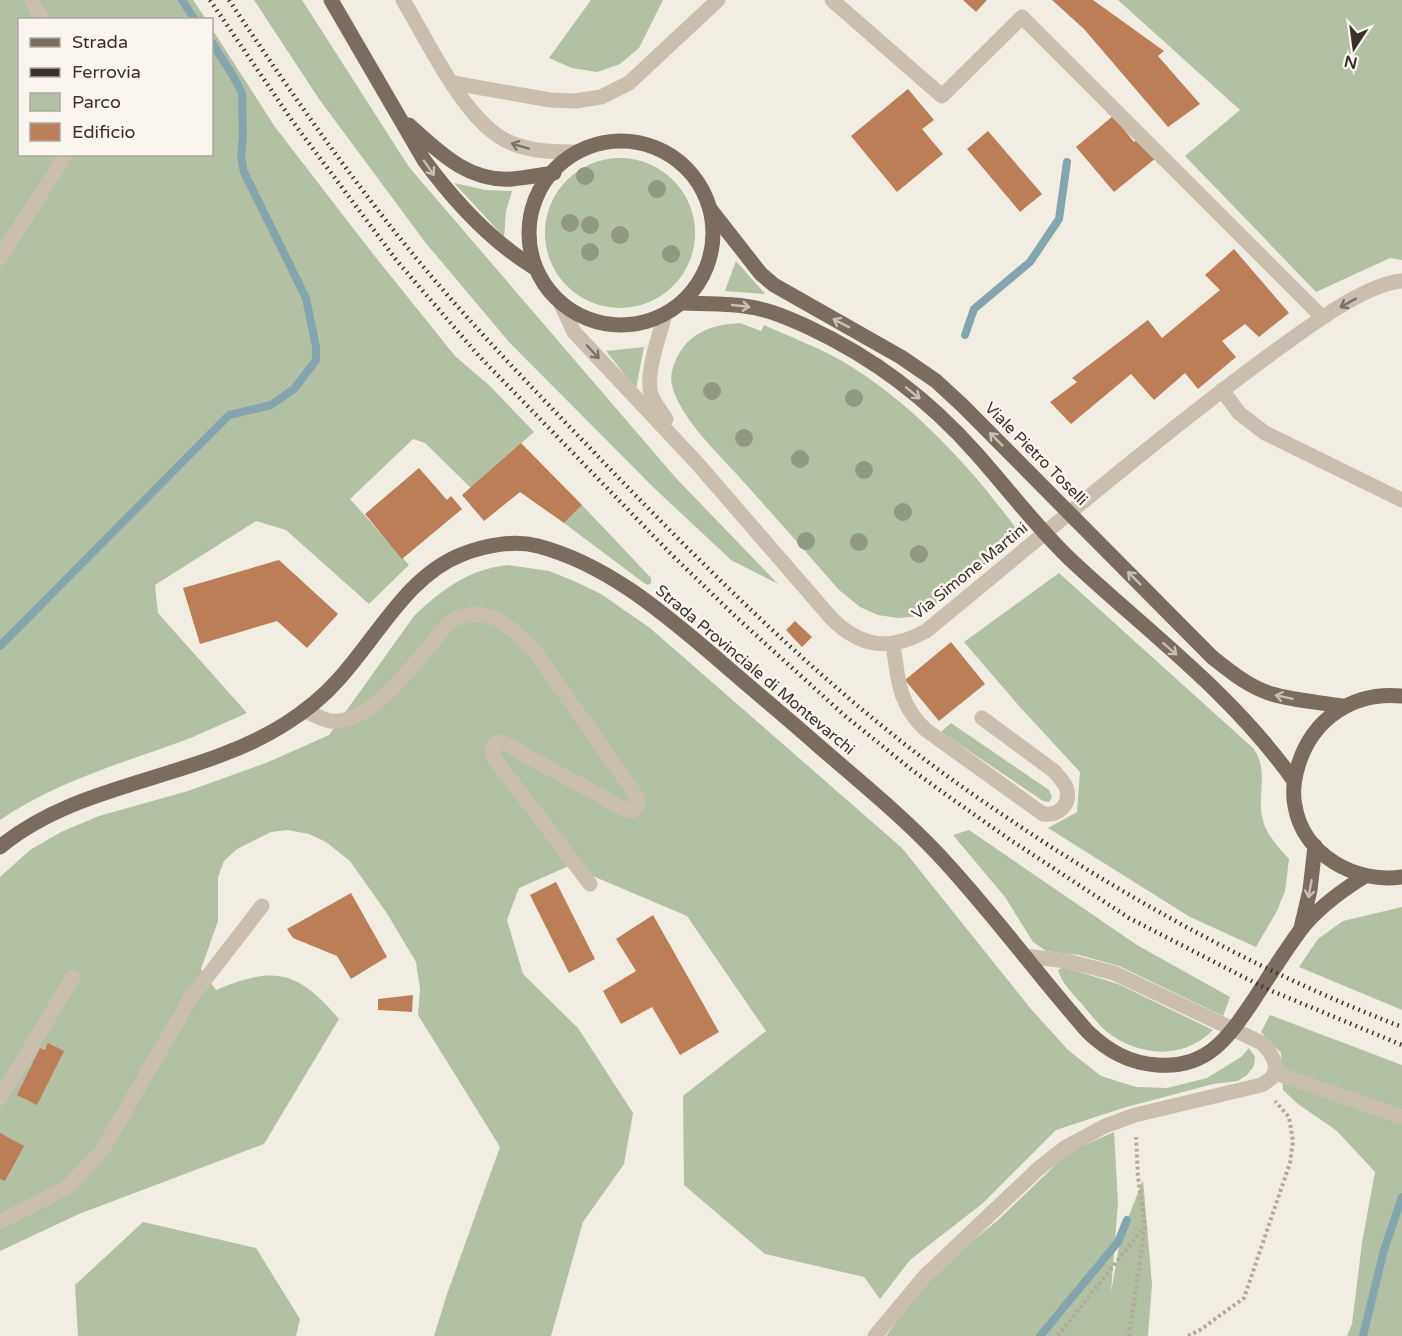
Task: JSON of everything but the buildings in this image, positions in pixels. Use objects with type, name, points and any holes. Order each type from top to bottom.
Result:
[{"type":"main road","name":"Viale Pietro Toselli","points":[[331,0],[424,160],[443,185],[493,238],[510,253],[533,267]]},
{"type":"main road","name":"Viale Pietro Toselli","points":[[400,117],[450,161],[470,172],[502,179],[554,173]]},
{"type":"main road","name":"Viale Pietro Toselli","points":[[710,209],[712,237],[709,258],[697,286],[683,303],[666,314],[642,322],[610,323],[587,317],[561,304],[540,281],[533,267],[528,238],[530,217],[541,189],[554,173],[578,152],[615,141],[634,142],[669,154],[692,174],[702,189],[710,209],[761,274],[774,285],[901,357],[941,386],[1220,663],[1240,678],[1270,693],[1342,706]]},
{"type":"main road","points":[[683,303],[747,306],[779,315],[847,347],[917,395],[974,450],[1048,538],[1238,711],[1273,750],[1294,780]]},
{"type":"main road","name":"Strada Provinciale di Montevarchi","points":[[0,847],[19,832],[47,816],[89,799],[222,754],[285,724],[338,680],[412,590],[445,563],[465,553],[497,545],[528,544],[548,549],[598,571],[648,602],[792,722],[934,850],[1084,1027],[1107,1049],[1140,1063],[1171,1066],[1188,1063],[1205,1056],[1227,1038],[1300,931],[1314,915],[1345,888],[1365,876]]},
{"type":"main road","name":"Viale Pietro Toselli","points":[[1402,696],[1361,699],[1342,706],[1327,717],[1307,742],[1294,780],[1296,813],[1315,846],[1337,865],[1365,876],[1402,877]]},
{"type":"main road","name":"Strada Provinciale di Montevarchi","points":[[1300,931],[1310,890],[1315,846]]},
{"type":"street","points":[[32,0],[42,18]]},
{"type":"street","points":[[403,0],[475,116],[498,137],[529,149],[578,152]]},
{"type":"street","points":[[453,83],[550,100],[575,101],[601,97],[629,83],[718,0]]},
{"type":"street","points":[[832,0],[942,96],[1022,17],[1322,317]]},
{"type":"street","points":[[0,258],[63,156]]},
{"type":"street","name":"Via Simone Martini","points":[[561,304],[574,332],[697,463],[842,628],[858,639],[893,644],[912,639],[926,631],[1222,390],[1322,317],[1378,288],[1402,281]]},
{"type":"street","name":"Via Simone Martini","points":[[666,314],[652,365],[651,396],[697,463]]},
{"type":"street","points":[[1222,390],[1239,413],[1264,433],[1402,500]]},
{"type":"street","points":[[304,710],[331,721],[346,719],[364,711],[383,699],[450,622],[459,617],[477,614],[501,622],[534,650],[638,798],[637,806],[632,811],[624,809],[502,742],[496,743],[492,748],[494,758],[590,884]]},
{"type":"street","points":[[893,644],[902,697],[916,721],[1043,814],[1052,815],[1059,812],[1068,794],[1061,779],[1054,771],[982,718]]},
{"type":"street","points":[[0,1222],[69,1186],[103,1149],[190,999],[262,906]]},
{"type":"street","points":[[875,1336],[925,1276],[1046,1162],[1080,1138],[1135,1115],[1261,1085],[1268,1082],[1275,1072],[1272,1053],[1262,1043],[1107,970],[1067,961],[1024,956]]},
{"type":"street","points":[[0,1098],[73,977]]},
{"type":"street","points":[[1275,1072],[1402,1117]]},
{"type":"path","points":[[1188,1336],[1244,1298],[1290,1163],[1293,1140],[1289,1117],[1261,1085]]},
{"type":"path","points":[[1129,1336],[1144,1226],[1138,1178],[1135,1115]]},
{"type":"path","points":[[1058,1336],[1144,1226]]},
{"type":"green space","points":[[0,0],[193,0],[205,18],[18,18],[18,156],[213,156],[213,31],[275,127],[373,254],[455,356],[490,386],[534,432],[471,488],[425,443],[413,439],[350,499],[409,565],[369,604],[286,530],[256,521],[155,585],[158,613],[247,713],[193,737],[69,783],[22,806],[0,820]]},
{"type":"green space","points":[[254,0],[302,0],[409,167],[675,477],[778,584],[731,560],[652,486],[509,342],[425,242],[319,99]]},
{"type":"green space","points":[[591,0],[663,0],[639,48],[620,64],[597,72],[572,68],[549,58]]},
{"type":"green space","points":[[1118,0],[1402,0],[1402,260],[1390,258],[1316,292],[1185,156],[1240,110]]},
{"type":"green space","points":[[620,158],[635,159],[649,164],[673,180],[689,204],[694,218],[694,248],[689,262],[673,286],[649,302],[635,307],[620,308],[605,307],[591,302],[567,286],[551,262],[546,248],[545,233],[546,218],[551,204],[567,180],[591,164],[605,159]]},
{"type":"green space","points":[[454,183],[486,190],[512,191],[506,211],[504,237]]},
{"type":"green space","points":[[736,261],[765,294],[725,291]]},
{"type":"green space","points":[[740,323],[761,331],[764,325],[837,358],[896,399],[964,464],[1021,535],[922,616],[898,618],[878,615],[860,607],[839,590],[712,447],[683,411],[676,398],[671,382],[672,374],[675,362],[686,344],[701,332]]},
{"type":"green space","points":[[644,347],[636,389],[606,351]]},
{"type":"green space","points":[[582,505],[651,578],[651,583],[648,585],[644,583],[564,523]]},
{"type":"green space","points":[[508,565],[549,571],[574,581],[601,594],[650,628],[902,848],[1031,1009],[1068,1050],[1101,1076],[1136,1087],[1167,1088],[1207,1078],[1241,1057],[1249,1048],[1255,1057],[1254,1066],[1238,1081],[1213,1084],[1123,1108],[1056,1130],[983,1203],[910,1260],[880,1299],[864,1277],[765,1254],[684,1185],[683,1096],[766,1031],[687,916],[569,866],[519,888],[507,920],[523,974],[578,1028],[633,1113],[624,1164],[583,1222],[551,1336],[434,1336],[500,1147],[418,1015],[420,989],[416,962],[388,915],[350,861],[326,842],[309,834],[288,830],[271,832],[237,849],[224,861],[218,877],[218,921],[201,969],[216,990],[254,977],[284,977],[298,982],[311,991],[339,1019],[264,1144],[79,1214],[0,1251],[0,877],[30,850],[61,832],[99,816],[188,791],[266,763],[329,735],[414,616],[456,582],[481,571]]},
{"type":"green space","points":[[1059,573],[1253,748],[1258,756],[1262,774],[1261,812],[1263,821],[1270,836],[1289,859],[1285,891],[1277,911],[1256,947],[1190,917],[1048,828],[1077,812],[1080,772],[964,642]]},
{"type":"green space","points":[[951,723],[1049,790],[1052,797],[1049,802],[1043,801],[941,732]]},
{"type":"green space","points":[[969,830],[1137,945],[1230,997],[1223,1016],[1119,966],[1079,955],[1046,951],[1033,942],[1005,897],[953,835]]},
{"type":"green space","points":[[1402,907],[1402,1010],[1299,967],[1318,939],[1343,921]]},
{"type":"green space","points":[[1063,967],[1118,984],[1213,1030],[1201,1040],[1175,1050],[1161,1052],[1133,1046],[1107,1032],[1094,1019],[1062,980],[1058,970]]},
{"type":"green space","points":[[1270,1015],[1402,1065],[1402,1336],[1347,1336],[1352,1324],[1362,1243],[1375,1172],[1337,1131],[1298,1104],[1283,1090],[1281,1053],[1261,1032]]},
{"type":"green space","points":[[1114,1132],[1118,1202],[1111,1292],[1121,1236],[1143,1180],[1152,1284],[1148,1336],[886,1336],[929,1277],[998,1220],[1069,1152]]},
{"type":"green space","points":[[143,1222],[256,1248],[300,1319],[296,1336],[78,1336],[75,1285]]},
{"type":"waterway","points":[[182,0],[194,18]]},
{"type":"waterway","points":[[0,646],[229,415],[271,405],[294,389],[316,360],[316,347],[306,298],[244,172],[241,156],[242,93],[213,45]]},
{"type":"waterway","points":[[965,335],[974,309],[1030,262],[1059,219],[1067,162]]},
{"type":"waterway","points":[[1363,1336],[1384,1250],[1402,1197]]},
{"type":"waterway","points":[[1040,1336],[1118,1242],[1127,1220]]},
{"type":"railway","points":[[210,0],[293,122],[397,261],[479,356],[671,554],[844,715],[912,770],[955,801],[1129,918],[1267,989],[1402,1045]]},
{"type":"railway","points":[[229,0],[348,171],[399,238],[448,296],[642,502],[744,604],[850,700],[906,745],[983,801],[1128,894],[1262,966],[1402,1027]]}]
